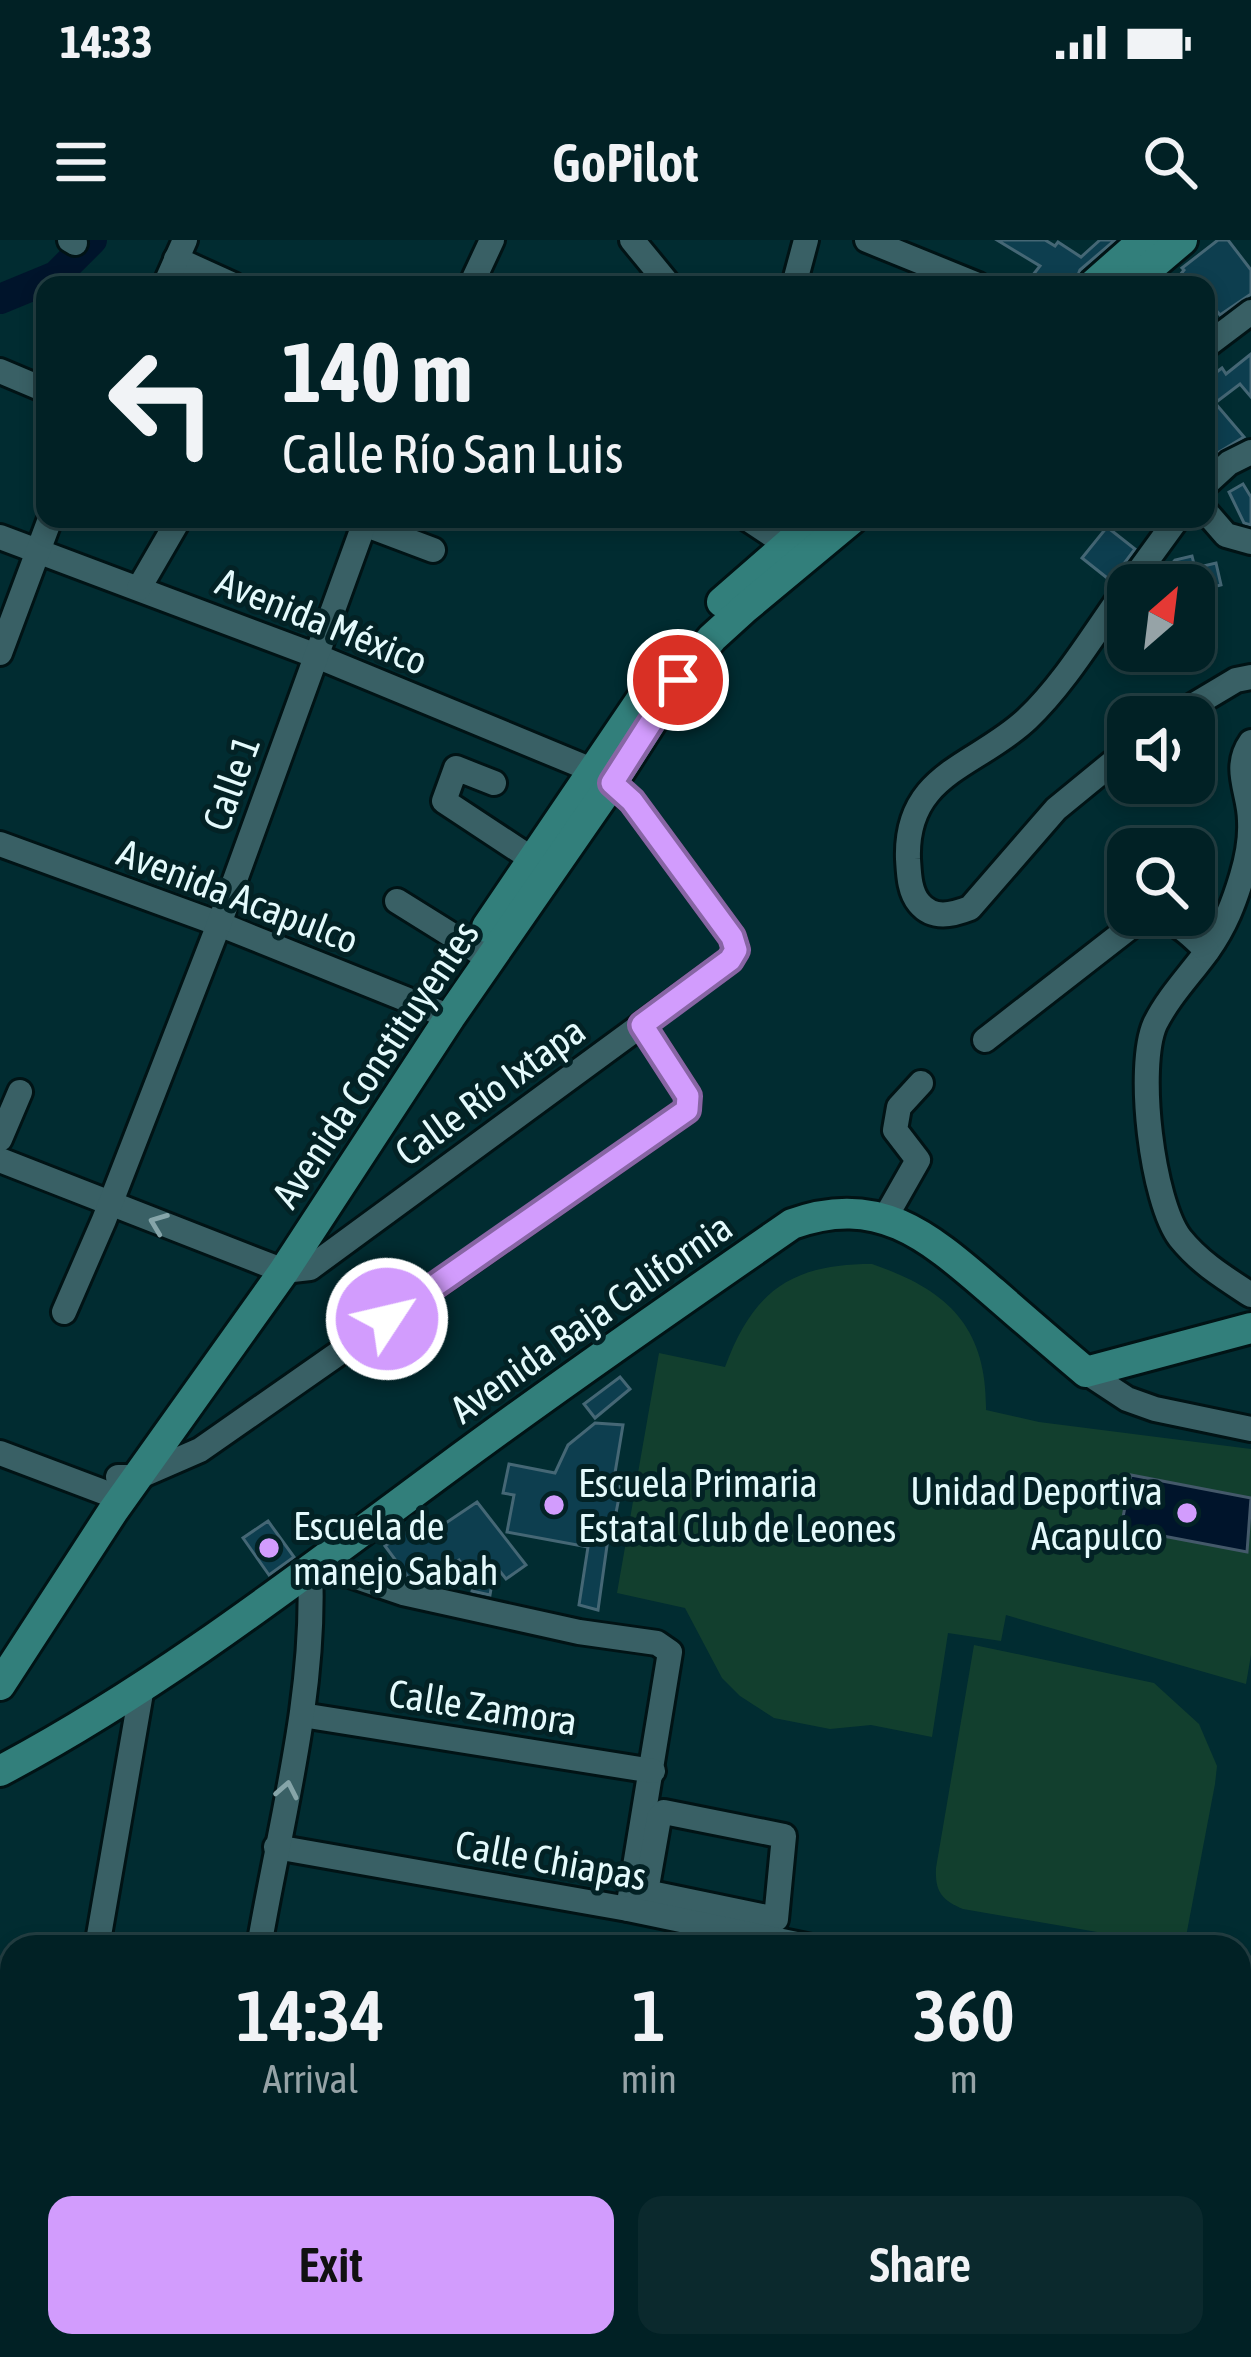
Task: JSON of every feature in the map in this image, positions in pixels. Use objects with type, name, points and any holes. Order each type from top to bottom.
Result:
[{"type":"main road","points":[[1103,276],[1144,240]]},
{"type":"main road","points":[[1140,276],[1182,240]]},
{"type":"main road","name":"Avenida Constituyentes","points":[[0,1657],[276,1267],[602,776],[712,638],[797,551],[811,528]]},
{"type":"main road","name":"Avenida Constituyentes","points":[[797,551],[837,528]]},
{"type":"main road","name":"Avenida Baja California","points":[[0,1772],[142,1687],[314,1567],[565,1380],[792,1224],[820,1214],[850,1212],[885,1218],[936,1243],[1086,1372]]},
{"type":"main road","points":[[1086,1372],[1251,1328]]},
{"type":"main road","name":"Avenida Constituyentes","points":[[0,1685],[116,1494]]},
{"type":"street","points":[[475,276],[492,240]]},
{"type":"street","points":[[632,240],[662,276]]},
{"type":"street","points":[[796,276],[806,240]]},
{"type":"street","points":[[867,240],[956,276]]},
{"type":"street","points":[[180,250],[219,276]]},
{"type":"street","points":[[1215,339],[1251,312]]},
{"type":"street","points":[[0,371],[36,386]]},
{"type":"street","points":[[1215,476],[1251,452]]},
{"type":"street","points":[[1215,522],[1226,535],[1251,542]]},
{"type":"street","points":[[0,653],[46,528]]},
{"type":"street","points":[[139,588],[173,528]]},
{"type":"street","name":"Calle 1","points":[[64,1312],[219,924],[362,528]]},
{"type":"street","points":[[381,528],[433,550]]},
{"type":"street","points":[[762,528],[797,551]]},
{"type":"street","points":[[1144,564],[1170,528]]},
{"type":"street","name":"Avenida México","points":[[0,537],[314,655],[602,776]]},
{"type":"street","points":[[1107,613],[1026,720],[923,795],[912,818],[908,854],[911,887],[920,904],[935,914],[952,915],[970,908],[1056,809],[1107,767]]},
{"type":"street","points":[[1209,696],[1251,677]]},
{"type":"street","points":[[1251,742],[1243,754],[1241,777],[1251,819],[1246,864],[1231,914],[1169,998],[1153,1030],[1145,1066],[1146,1104],[1163,1201],[1177,1233],[1204,1264],[1251,1295]]},
{"type":"street","points":[[494,783],[456,768],[444,801],[542,865]]},
{"type":"street","name":"Calle Río Ixtapa","points":[[276,1267],[310,1268],[730,960],[736,950],[732,937],[657,835],[602,776]]},
{"type":"street","name":"Avenida Acapulco","points":[[0,844],[219,924],[440,1014]]},
{"type":"street","points":[[397,901],[482,954]]},
{"type":"street","points":[[986,1040],[1143,917],[1161,916],[1180,925],[1207,952]]},
{"type":"street","points":[[0,1468],[116,1494],[200,1450],[687,1110],[688,1096],[642,1025]]},
{"type":"street","points":[[885,1218],[918,1160],[895,1130],[899,1106],[921,1083]]},
{"type":"street","points":[[0,1139],[20,1092]]},
{"type":"street","points":[[0,1160],[276,1267]]},
{"type":"street","name":"Avenida Baja California","points":[[1086,1372],[1127,1399],[1251,1429]]},
{"type":"street","points":[[0,1453],[116,1494]]},
{"type":"street","points":[[261,1935],[302,1714],[314,1567],[497,1616],[657,1642],[670,1652],[628,1910]]},
{"type":"street","points":[[99,1935],[142,1687]]},
{"type":"street","name":"Calle Zamora","points":[[302,1714],[653,1771]]},
{"type":"street","points":[[660,1814],[784,1836],[774,1929],[646,1892],[660,1814]]},
{"type":"street","name":"Calle Chiapas","points":[[276,1847],[628,1910],[774,1929],[786,1935]]},
{"type":"green space","points":[[872,1264],[922,1286],[958,1316],[979,1356],[986,1410],[1039,1422],[1251,1449],[1251,1655],[1246,1684],[1006,1615],[1001,1641],[948,1633],[932,1737],[871,1725],[830,1729],[774,1718],[740,1696],[722,1678],[685,1608],[617,1593],[659,1353],[725,1367],[748,1319],[779,1287],[819,1269]]},
{"type":"green space","points":[[974,1645],[1154,1683],[1199,1724],[1217,1766],[1186,1935],[1114,1935],[963,1909],[941,1894],[936,1868]]},
{"type":"water","name":"Unidad Deportiva Acapulco","points":[[1131,1475],[1251,1498],[1247,1552],[1121,1528]]},
{"type":"building","points":[[997,240],[1045,240],[1055,246],[1058,242],[1081,257],[1100,240],[1115,240],[1078,276],[1032,276],[1040,266]]},
{"type":"building","points":[[1218,240],[1228,240],[1251,270],[1251,294],[1220,315],[1215,309],[1215,276],[1179,276],[1182,268]]},
{"type":"building","points":[[1251,354],[1251,397],[1240,384],[1215,403],[1215,373],[1222,368],[1226,374]]},
{"type":"building","points":[[1215,403],[1244,437],[1215,455]]},
{"type":"building","points":[[1243,484],[1251,497],[1251,525],[1244,523],[1229,492]]},
{"type":"building","points":[[1108,528],[1135,549],[1124,564],[1107,564],[1107,578],[1082,558]]},
{"type":"building","points":[[1192,556],[1194,564],[1172,564]]},
{"type":"building","points":[[620,1377],[630,1389],[595,1418],[584,1404]]},
{"type":"building","points":[[595,1423],[623,1425],[613,1485],[621,1487],[615,1518],[611,1517],[598,1610],[579,1605],[588,1547],[507,1532],[514,1495],[503,1493],[509,1464],[555,1473],[568,1445]]},
{"type":"building","points":[[477,1502],[526,1565],[506,1579],[495,1565],[490,1595],[472,1591],[474,1581],[459,1560],[430,1580],[424,1570],[413,1578],[385,1546],[416,1524],[425,1537]]},
{"type":"building","name":"Escuela de manejo Sabah","points":[[268,1521],[294,1557],[269,1575],[243,1538]]},
{"type":"waterway","points":[[56,276],[92,240]]},
{"type":"waterway","points":[[0,299],[36,284]]},
{"type":"place","name":"Escuela Primaria Estatal Club de Leones","points":[[554,1505]]},
{"type":"place","name":"Unidad Deportiva Acapulco","points":[[1187,1513]]},
{"type":"place","name":"Escuela de manejo Sabah","points":[[269,1548]]},
{"type":"route","points":[[387,1319],[687,1110],[688,1096],[642,1025],[730,960],[736,950],[732,937],[632,801],[612,783],[678,680]]}]
